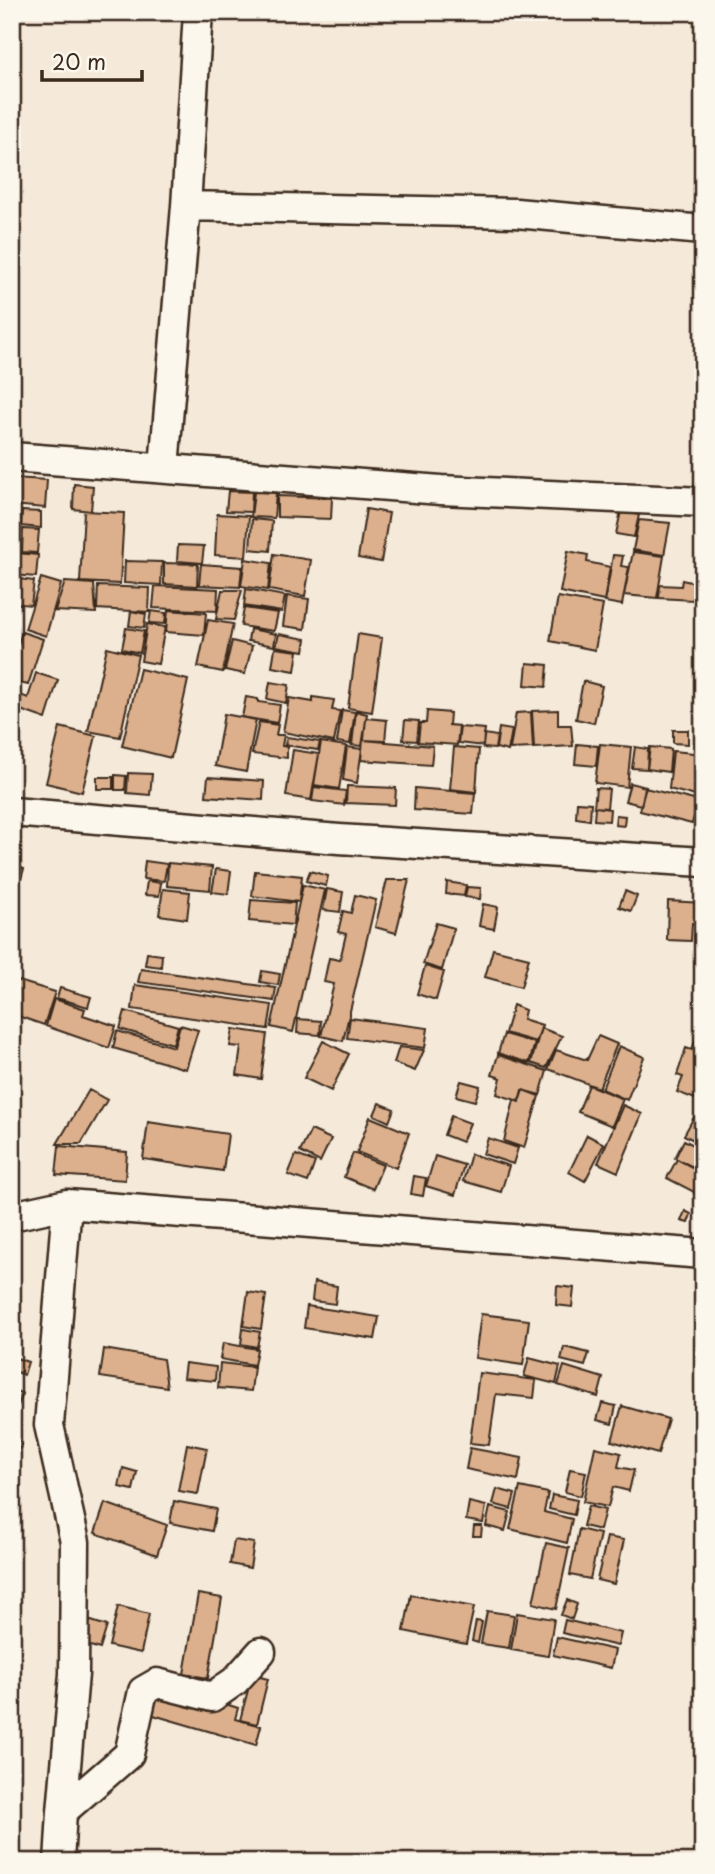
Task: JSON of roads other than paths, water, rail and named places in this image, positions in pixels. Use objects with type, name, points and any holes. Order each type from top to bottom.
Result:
[{"type":"street","points":[[164,467],[186,206],[198,12]]},
{"type":"street","points":[[186,206],[516,213],[703,230]]},
{"type":"street","points":[[12,457],[441,490],[703,502]]},
{"type":"street","points":[[12,811],[339,839],[703,862]]},
{"type":"street","points":[[59,1862],[74,1674],[75,1542],[49,1425],[67,1203]]},
{"type":"street","points":[[12,1216],[67,1203],[703,1254]]},
{"type":"street","points":[[62,1812],[129,1754],[143,1691],[157,1683],[212,1697],[235,1681],[261,1652]]}]
